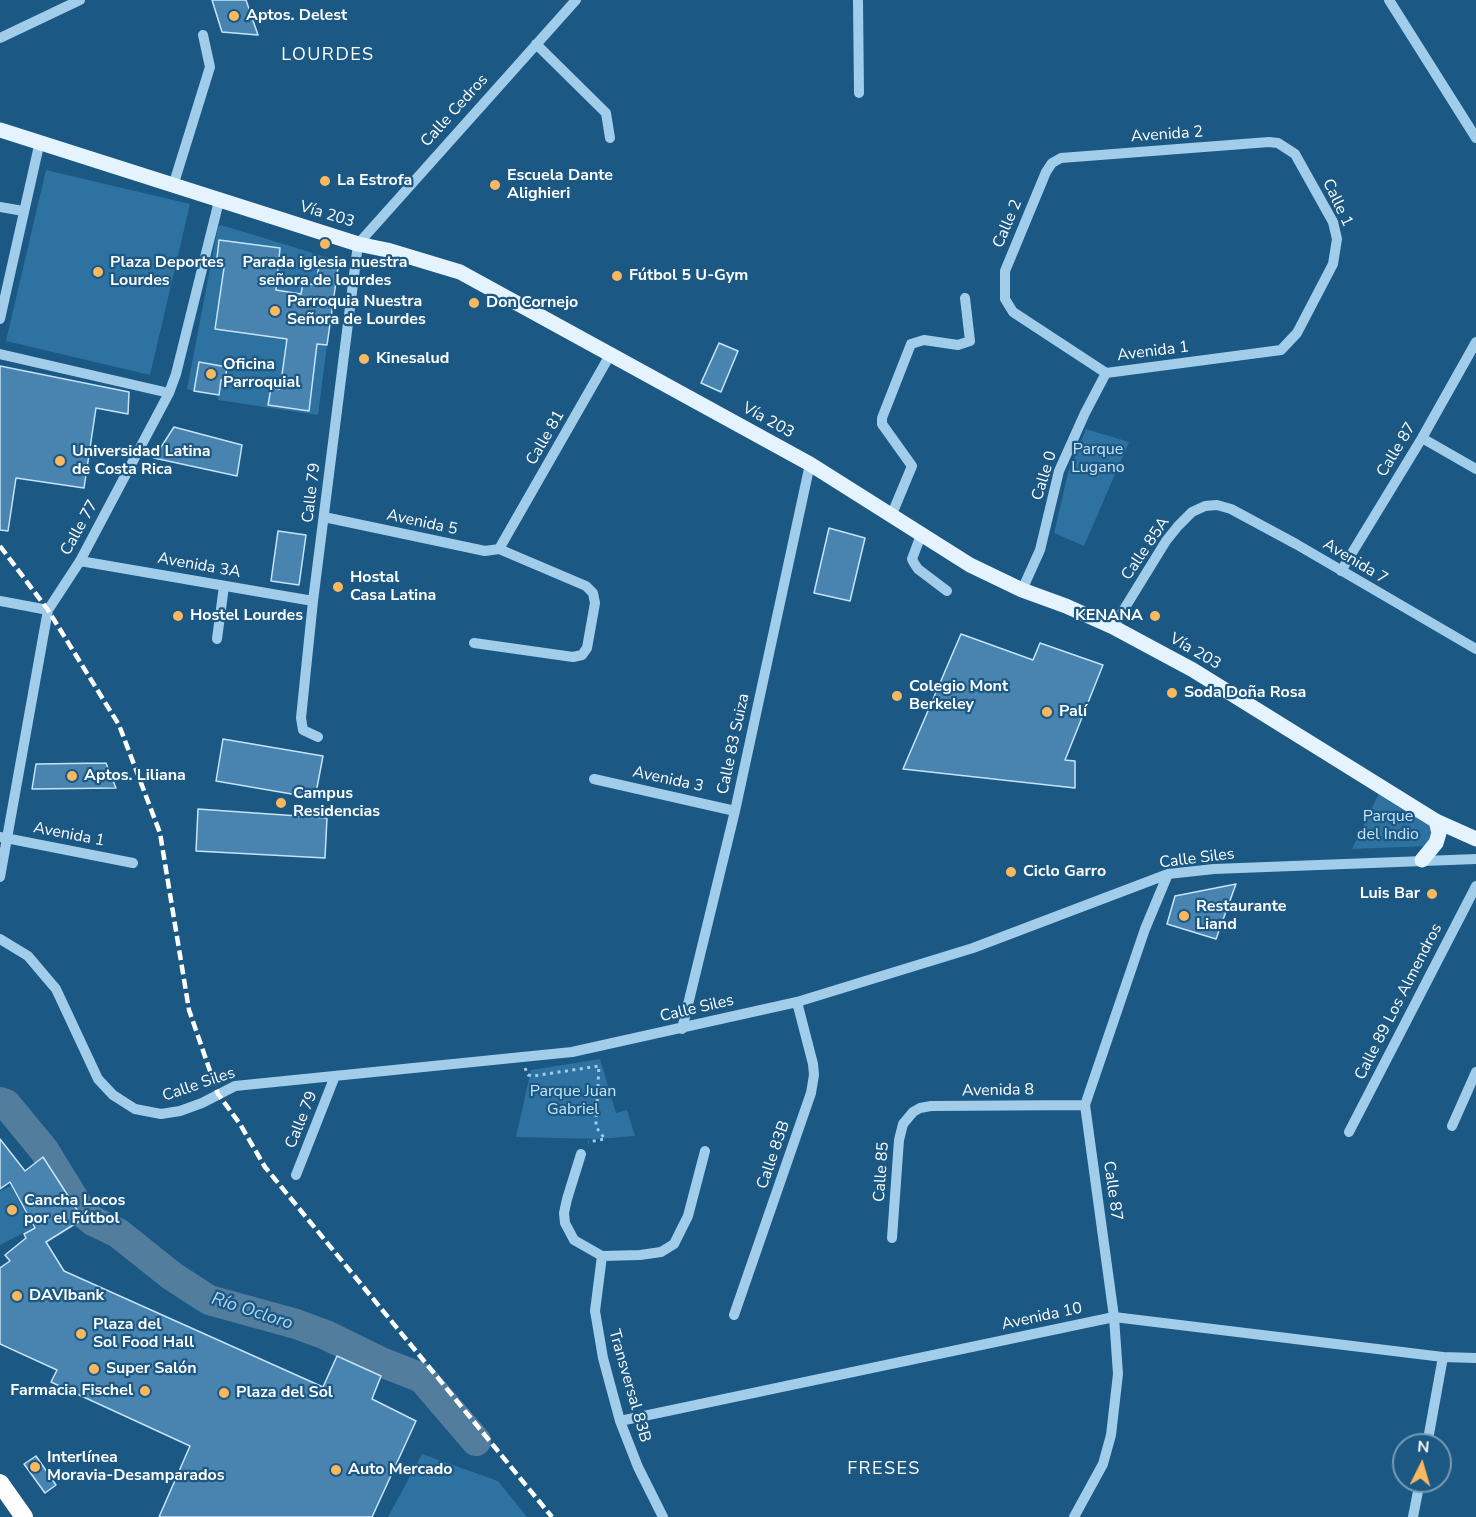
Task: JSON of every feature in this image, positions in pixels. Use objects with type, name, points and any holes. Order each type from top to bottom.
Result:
[{"type":"highway","points":[[0,1482],[24,1517]]},
{"type":"main road","name":"Vía 203","points":[[0,130],[358,244],[387,250],[460,272],[810,464],[970,564],[1022,591],[1066,606],[1113,627],[1193,670],[1436,821],[1476,839]]},
{"type":"main road","points":[[1422,860],[1436,843],[1439,833],[1436,821]]},
{"type":"street","points":[[0,38],[80,0]]},
{"type":"street","name":"Calle Cedros","points":[[358,244],[576,0]]},
{"type":"street","points":[[858,0],[859,93]]},
{"type":"street","points":[[1389,0],[1476,138]]},
{"type":"street","points":[[173,186],[210,67],[203,35]]},
{"type":"street","points":[[536,44],[606,113],[610,138]]},
{"type":"street","points":[[0,319],[40,141]]},
{"type":"street","name":"Avenida 2","points":[[1053,163],[1061,158],[1269,142],[1285,147]]},
{"type":"street","name":"Calle 1","points":[[1285,147],[1295,154],[1333,222],[1337,239],[1333,264],[1291,342]]},
{"type":"street","name":"Calle 2","points":[[1005,299],[1005,271],[1046,172],[1053,163]]},
{"type":"street","name":"Calle 77","points":[[0,877],[3,838],[48,610],[80,561],[169,393],[176,374],[219,201]]},
{"type":"street","points":[[0,207],[23,211]]},
{"type":"street","name":"Calle 79","points":[[318,737],[303,730],[301,718],[313,601],[358,244]]},
{"type":"street","points":[[892,514],[912,466],[882,424],[882,418],[911,344],[924,340],[958,345],[970,341],[965,298]]},
{"type":"street","name":"Avenida 1","points":[[1005,299],[1013,312],[1106,373],[1269,353],[1281,350],[1291,342]]},
{"type":"street","name":"Calle 87","points":[[1341,571],[1422,438],[1476,342]]},
{"type":"street","points":[[0,354],[169,393]]},
{"type":"street","name":"Calle 81","points":[[499,549],[610,355]]},
{"type":"street","name":"Calle 0","points":[[1022,591],[1040,550],[1059,471],[1085,412],[1106,373]]},
{"type":"street","points":[[1422,438],[1476,469]]},
{"type":"street","name":"Calle 83 Suiza","points":[[682,1029],[735,811],[810,464]]},
{"type":"street","name":"Avenida 7","points":[[1217,505],[1231,508],[1476,649]]},
{"type":"street","name":"Calle 85A","points":[[1113,627],[1166,541],[1178,526],[1192,512],[1205,506],[1217,505]]},
{"type":"street","name":"Avenida 5","points":[[324,518],[485,551],[499,549]]},
{"type":"street","points":[[921,535],[912,559],[914,564],[947,591]]},
{"type":"street","points":[[474,643],[573,657],[582,655],[587,648],[595,603],[593,593],[586,586],[499,549]]},
{"type":"street","name":"Avenida 3A","points":[[80,561],[313,601]]},
{"type":"street","points":[[218,639],[224,585]]},
{"type":"street","points":[[0,601],[48,610]]},
{"type":"street","name":"Avenida 3","points":[[594,779],[735,811]]},
{"type":"street","name":"Avenida 1","points":[[3,838],[133,863]]},
{"type":"street","name":"Calle Siles","points":[[0,939],[28,956],[56,989],[98,1079],[113,1095],[135,1109],[161,1114],[180,1111],[202,1103],[235,1086],[572,1052],[797,1002],[973,948],[1168,874],[1214,869],[1476,859]]},
{"type":"street","name":"Calle 87","points":[[1074,1517],[1103,1464],[1111,1435],[1118,1374],[1114,1317],[1086,1105],[1145,929],[1168,874]]},
{"type":"street","name":"Calle 89 Los Almendros","points":[[1350,1132],[1476,886]]},
{"type":"street","name":"Calle 83B","points":[[734,1315],[811,1093],[813,1064],[797,1002]]},
{"type":"street","points":[[1452,1126],[1476,1072]]},
{"type":"street","name":"Calle 79","points":[[296,1175],[336,1076]]},
{"type":"street","name":"Avenida 8","points":[[913,1112],[930,1106],[1086,1105]]},
{"type":"street","name":"Calle 85","points":[[892,1239],[899,1140],[903,1124],[913,1112]]},
{"type":"street","points":[[581,1154],[567,1199],[564,1213],[565,1223],[574,1240],[602,1256],[661,1252],[674,1244],[688,1216],[705,1151]]},
{"type":"street","name":"Transversal 83B","points":[[602,1256],[595,1311],[603,1358],[620,1421],[638,1467],[663,1517]]},
{"type":"street","name":"Avenida 10","points":[[620,1421],[1114,1317],[1443,1357],[1476,1358]]},
{"type":"street","points":[[1429,1433],[1443,1357]]},
{"type":"street","points":[[1413,1517],[1418,1493]]},
{"type":"path","points":[[524,1057],[525,1071],[531,1076],[599,1066],[596,1127],[605,1139],[579,1145],[581,1154]]},
{"type":"green space","name":"Plaza Deportes Lourdes","points":[[46,170],[190,204],[150,375],[6,341]]},
{"type":"green space","points":[[221,225],[339,261],[320,258],[316,285],[301,294],[222,283],[216,329],[327,345],[318,415],[218,400],[221,380],[225,381],[226,367],[199,362],[194,391],[187,389],[218,227]],"holes":[[[219,240],[280,248],[276,287],[216,266]]]},
{"type":"green space","name":"Parque Lugano","points":[[1086,429],[1129,442],[1084,546],[1054,533],[1068,473]]},
{"type":"green space","name":"Parque del Indio","points":[[1379,793],[1436,830],[1428,846],[1352,849]]},
{"type":"green space","name":"Parque Juan Gabriel","points":[[600,1059],[616,1113],[627,1110],[635,1136],[598,1139],[516,1137],[531,1070]]},
{"type":"green space","name":"Cancha Locos por el Fútbol","points":[[11,1186],[33,1228],[0,1245],[0,1191]]},
{"type":"green space","points":[[422,1454],[498,1481],[527,1517],[388,1517]]},
{"type":"building","name":"Aptos. Delest","points":[[212,0],[246,0],[258,35],[222,32]]},
{"type":"building","points":[[219,240],[280,248],[276,290],[301,294],[303,283],[316,285],[320,258],[339,261],[327,345],[317,344],[309,411],[268,405],[271,388],[280,389],[287,339],[215,329],[224,268],[216,267]]},
{"type":"building","points":[[719,343],[738,351],[721,392],[701,383]]},
{"type":"building","name":"Oficina Parroquial","points":[[199,362],[227,367],[225,381],[221,380],[219,395],[194,391]]},
{"type":"building","points":[[0,366],[129,392],[128,414],[96,408],[84,488],[16,478],[8,531],[0,530]]},
{"type":"building","points":[[174,427],[242,445],[237,476],[154,458]]},
{"type":"building","points":[[829,528],[865,538],[850,601],[814,593]]},
{"type":"building","points":[[278,531],[306,535],[299,585],[271,581]]},
{"type":"building","points":[[961,634],[1033,660],[1040,643],[1103,665],[1065,760],[1075,761],[1075,788],[903,769]]},
{"type":"building","points":[[223,739],[323,756],[315,798],[216,781]]},
{"type":"building","name":"Aptos. Liliana","points":[[106,763],[116,788],[32,789],[36,764]]},
{"type":"building","points":[[198,809],[327,818],[325,858],[196,851]]},
{"type":"building","points":[[1236,884],[1216,939],[1167,924],[1175,896]]},
{"type":"building","name":"Plaza del Sol","points":[[0,1139],[25,1171],[43,1157],[83,1219],[46,1242],[64,1271],[323,1387],[337,1356],[381,1376],[372,1399],[416,1421],[372,1517],[159,1517],[190,1446],[51,1382],[57,1370],[0,1344],[0,1268],[10,1261],[5,1255],[26,1238],[24,1234],[35,1228],[10,1182],[0,1189]]},
{"type":"building","points":[[36,1456],[56,1485],[45,1493],[24,1464]]},
{"type":"waterway","name":"Río Ocloro","points":[[0,1102],[6,1104],[44,1150],[82,1212],[93,1221],[118,1233],[172,1276],[209,1300],[296,1324],[422,1378],[476,1441]]},
{"type":"railway","points":[[0,546],[48,610],[119,725],[160,833],[189,1010],[218,1094],[240,1124],[265,1167],[552,1517]]},
{"type":"place","name":"Aptos. Delest","points":[[234,16]]},
{"type":"place","name":"La Estrofa","points":[[325,181]]},
{"type":"place","name":"Escuela Dante Alighieri","points":[[495,185]]},
{"type":"place","name":"Parada iglesia nuestra señora de lourdes","points":[[325,244]]},
{"type":"place","name":"Plaza Deportes Lourdes","points":[[98,272]]},
{"type":"place","name":"Fútbol 5 U-Gym","points":[[617,276]]},
{"type":"place","name":"Don Cornejo","points":[[474,303]]},
{"type":"place","name":"Parroquia Nuestra Señora de Lourdes","points":[[275,311]]},
{"type":"place","name":"Kinesalud","points":[[364,359]]},
{"type":"place","name":"Oficina Parroquial","points":[[211,374]]},
{"type":"place","name":"Universidad Latina de Costa Rica","points":[[60,461]]},
{"type":"place","name":"Hostal Casa Latina","points":[[338,587]]},
{"type":"place","name":"Hostel Lourdes","points":[[178,616]]},
{"type":"place","name":"KENANA","points":[[1155,616]]},
{"type":"place","name":"Soda Doña Rosa","points":[[1172,693]]},
{"type":"place","name":"Colegio Mont Berkeley","points":[[897,696]]},
{"type":"place","name":"Palí","points":[[1047,712]]},
{"type":"place","name":"Aptos. Liliana","points":[[72,776]]},
{"type":"place","name":"Campus Residencias","points":[[281,803]]},
{"type":"place","name":"Ciclo Garro","points":[[1011,872]]},
{"type":"place","name":"Luis Bar","points":[[1432,894]]},
{"type":"place","name":"Restaurante Liand","points":[[1184,916]]},
{"type":"place","name":"Cancha Locos por el Fútbol","points":[[12,1210]]},
{"type":"place","name":"DAVIbank","points":[[17,1296]]},
{"type":"place","name":"Plaza del Sol Food Hall","points":[[81,1334]]},
{"type":"place","name":"Super Salón","points":[[94,1369]]},
{"type":"place","name":"Farmacia Fischel","points":[[145,1391]]},
{"type":"place","name":"Plaza del Sol","points":[[224,1393]]},
{"type":"place","name":"Interlínea Moravia-Desamparados","points":[[35,1467]]},
{"type":"place","name":"Auto Mercado","points":[[336,1470]]},
{"type":"district","name":"LOURDES","points":[[328,56]]},
{"type":"district","name":"FRESES","points":[[884,1470]]}]
